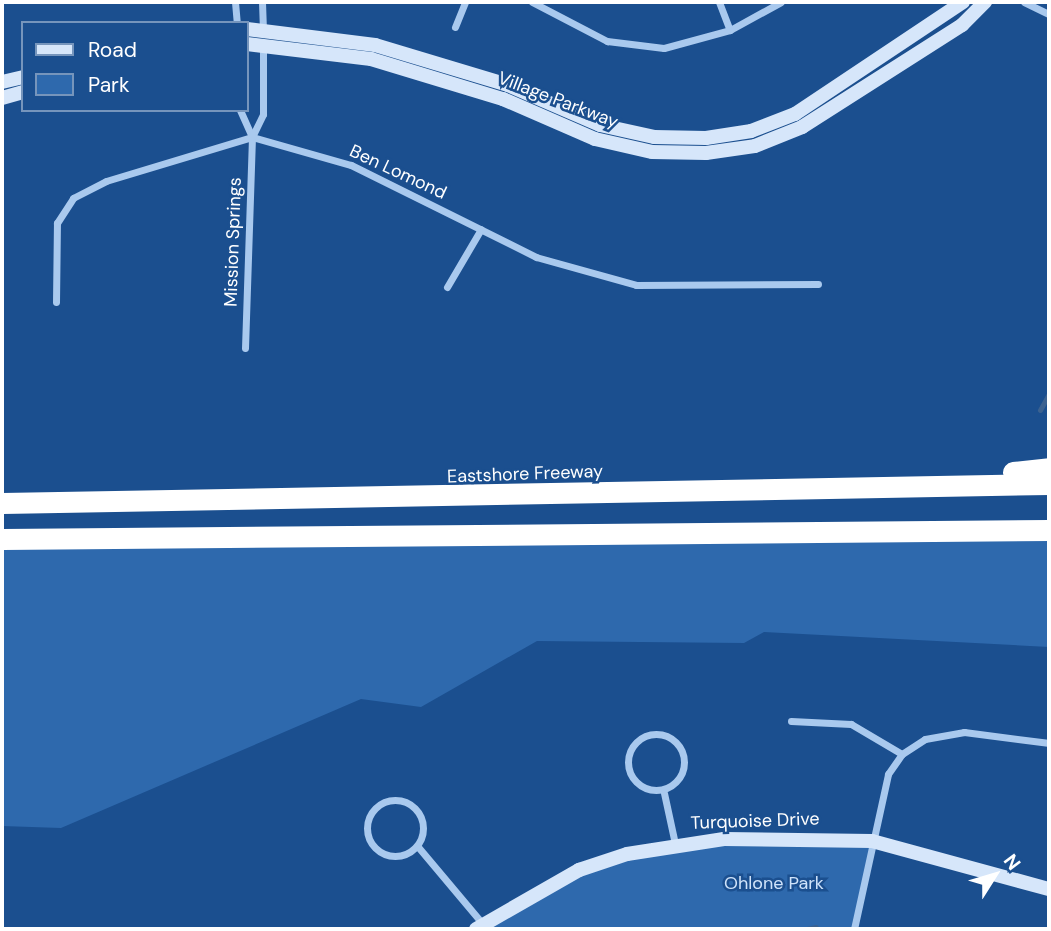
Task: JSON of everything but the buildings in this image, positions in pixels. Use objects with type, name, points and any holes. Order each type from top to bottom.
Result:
[{"type":"highway","points":[[875,484],[1049,468]]},
{"type":"highway","name":"Eastshore Freeway","points":[[2,503],[465,499],[875,484],[1049,484]]},
{"type":"highway","points":[[2,539],[1049,530]]},
{"type":"street","points":[[235,2],[237,21]]},
{"type":"street","name":"Mission Springs","points":[[251,136],[263,114],[262,2]]},
{"type":"street","points":[[455,27],[466,2]]},
{"type":"street","points":[[532,2],[607,41],[664,48],[730,30],[781,2]]},
{"type":"street","points":[[719,2],[730,30]]},
{"type":"street","name":"Village Parkway","points":[[248,44],[263,37],[318,33],[450,66],[600,125],[654,137],[706,138],[751,131],[795,114],[963,2]]},
{"type":"street","name":"Village Parkway","points":[[248,30],[263,37],[446,80],[595,139],[652,152],[706,153],[755,146],[802,127],[962,25],[985,2]]},
{"type":"street","points":[[1024,2],[1049,14]]},
{"type":"street","points":[[2,82],[21,77]]},
{"type":"street","points":[[2,98],[21,93]]},
{"type":"street","name":"Mission Springs","points":[[241,112],[251,136],[245,348]]},
{"type":"street","points":[[56,302],[57,223],[73,198],[106,181],[251,136]]},
{"type":"street","name":"Ben Lomond","points":[[251,136],[351,166],[537,257],[636,285],[818,284]]},
{"type":"street","points":[[447,287],[481,229]]},
{"type":"street","points":[[792,721],[850,724],[902,754]]},
{"type":"street","points":[[662,731],[673,737],[679,780],[664,793],[649,792],[638,782],[634,738],[662,731]]},
{"type":"street","points":[[854,929],[888,774],[902,754],[925,738],[964,732],[1049,743]]},
{"type":"street","points":[[664,793],[675,844]]},
{"type":"street","points":[[419,848],[407,856],[392,854],[366,835],[363,822],[380,800],[393,797],[419,818],[419,848],[479,926]]},
{"type":"street","name":"Turquoise Drive","points":[[479,926],[579,870],[675,844],[774,836],[872,841],[1049,889]]},
{"type":"green space","points":[[1049,530],[1049,647],[764,632],[744,643],[537,641],[421,707],[361,699],[61,828],[2,826],[2,539]]},
{"type":"green space","name":"Ohlone Park","points":[[872,841],[854,929],[476,929],[530,893],[675,844]]},
{"type":"waterway","points":[[1040,410],[1049,394]]},
{"type":"waterway","points":[[807,929],[816,927]]}]
